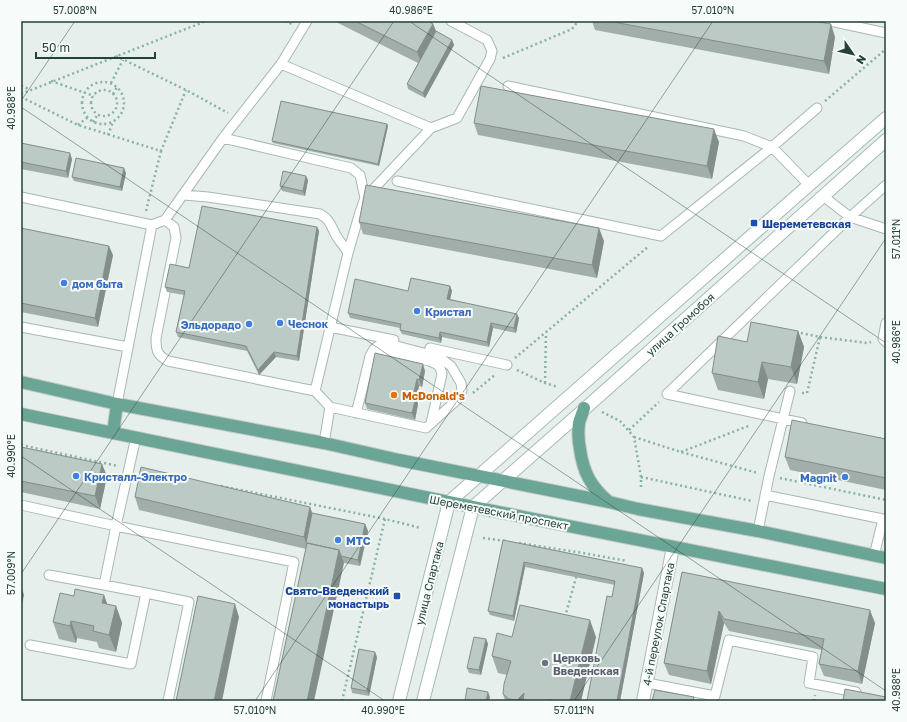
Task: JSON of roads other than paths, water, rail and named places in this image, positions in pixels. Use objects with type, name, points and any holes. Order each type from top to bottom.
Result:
[{"type":"main road","name":"улица Громобоя","points":[[479,476],[809,184],[886,118]]},
{"type":"main road","name":"улица Громобоя","points":[[473,507],[886,140]]},
{"type":"main road","points":[[21,382],[117,404],[324,443],[399,460],[638,509],[758,531],[880,557]]},
{"type":"main road","points":[[113,433],[117,404]]},
{"type":"main road","points":[[584,408],[579,424],[578,437],[582,461],[589,479],[600,494],[609,502]]},
{"type":"main road","name":"Шереметевский проспект","points":[[21,414],[473,507],[886,589]]},
{"type":"main road","points":[[450,502],[479,476]]},
{"type":"main road","name":"улица Спартака","points":[[399,701],[450,502]]},
{"type":"main road","points":[[424,701],[473,507]]},
{"type":"main road","name":"4-й переулок Спартака","points":[[643,701],[673,546]]},
{"type":"lane","points":[[21,197],[148,224],[165,220],[223,138],[280,64],[307,21]]},
{"type":"lane","points":[[314,391],[348,253],[365,198],[431,128],[457,118],[490,59],[492,51],[487,40],[451,21]]},
{"type":"lane","points":[[830,21],[886,33]]},
{"type":"lane","points":[[280,64],[431,128]]},
{"type":"lane","points":[[508,86],[744,136],[772,147],[809,184]]},
{"type":"lane","points":[[397,181],[661,236],[818,108]]},
{"type":"lane","points":[[223,138],[351,168],[360,176],[365,198]]},
{"type":"lane","points":[[812,425],[667,394],[850,217],[886,185]]},
{"type":"lane","points":[[184,194],[320,214],[326,217],[348,253]]},
{"type":"lane","points":[[823,196],[850,217],[886,229]]},
{"type":"lane","points":[[165,220],[174,227],[176,238],[156,338],[156,348],[160,356],[168,361],[314,391],[330,407],[357,413],[426,428],[459,398],[462,390],[461,383],[451,366],[439,356],[389,344],[381,344],[374,348],[370,356],[357,413]]},
{"type":"lane","points":[[117,404],[128,348],[148,224]]},
{"type":"lane","points":[[884,340],[886,323]]},
{"type":"lane","points":[[21,327],[128,348]]},
{"type":"lane","points":[[330,327],[507,365]]},
{"type":"lane","points":[[357,413],[367,402],[376,360],[386,351],[436,363],[441,368],[442,374],[431,423]]},
{"type":"lane","points":[[758,531],[769,476],[790,391]]},
{"type":"lane","points":[[324,443],[330,407]]},
{"type":"lane","points":[[104,585],[128,468],[136,438]]},
{"type":"lane","points":[[764,499],[885,520],[880,557]]},
{"type":"lane","points":[[21,505],[294,562],[266,701]]},
{"type":"lane","points":[[49,575],[189,602],[168,701]]},
{"type":"lane","points":[[30,645],[130,664],[146,593]]},
{"type":"lane","points":[[647,682],[714,698],[729,640],[813,657],[809,683],[864,694]]},
{"type":"place","name":"Шереметевская","points":[[754,223]]},
{"type":"place","name":"дом быта","points":[[64,283]]},
{"type":"place","name":"Кристал","points":[[417,311]]},
{"type":"place","name":"Чеснок","points":[[280,323]]},
{"type":"place","name":"Эльдорадо","points":[[249,324]]},
{"type":"place","name":"McDonald's","points":[[394,395]]},
{"type":"place","name":"Кристалл-Электро","points":[[76,476]]},
{"type":"place","name":"Magnit","points":[[845,477]]},
{"type":"place","name":"МТС","points":[[338,540]]},
{"type":"place","name":"Свято-Введенский монастырь","points":[[397,596]]},
{"type":"place","name":"Церковь Введенская","points":[[545,663]]}]
